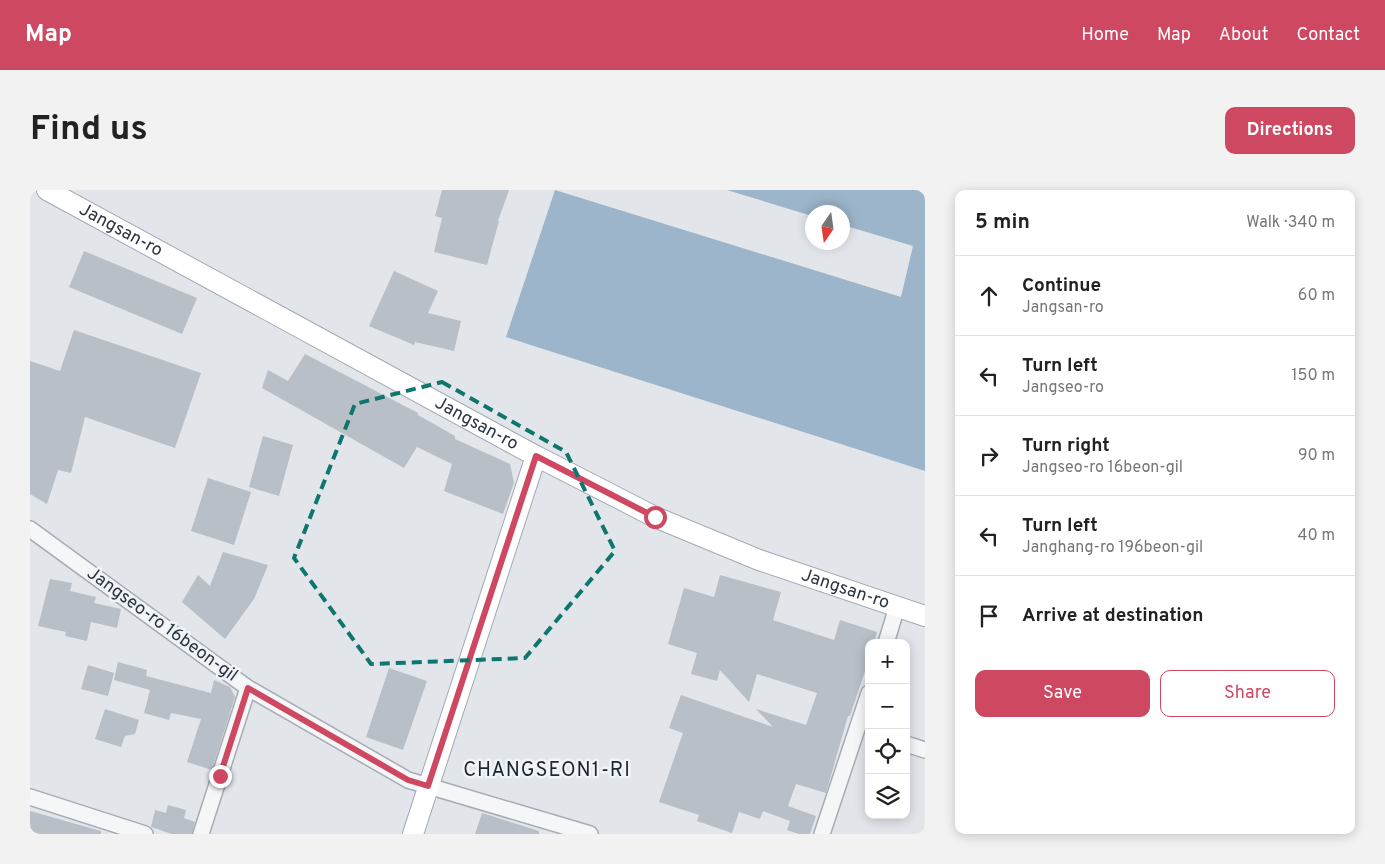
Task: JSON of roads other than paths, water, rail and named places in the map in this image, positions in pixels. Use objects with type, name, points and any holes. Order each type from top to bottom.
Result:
[{"type":"main road","name":"Jangsan-ro","points":[[47,190],[536,456],[664,521],[759,560],[925,616]]},
{"type":"main road","points":[[412,834],[536,456]]},
{"type":"street","name":"Jangseo-ro 16beon-gil","points":[[31,534],[248,688],[408,780],[590,834]]},
{"type":"street","points":[[887,639],[898,607]]},
{"type":"street","points":[[201,834],[248,688]]},
{"type":"street","points":[[822,834],[863,730]]},
{"type":"street","points":[[910,745],[925,750]]},
{"type":"street","points":[[30,797],[145,834]]},
{"type":"water","points":[[555,190],[901,297],[913,246],[850,227],[850,205],[805,205],[805,214],[727,190],[925,190],[925,471],[506,337]]},
{"type":"district","name":"CHANGSEON1-RI","points":[[547,771]]}]
